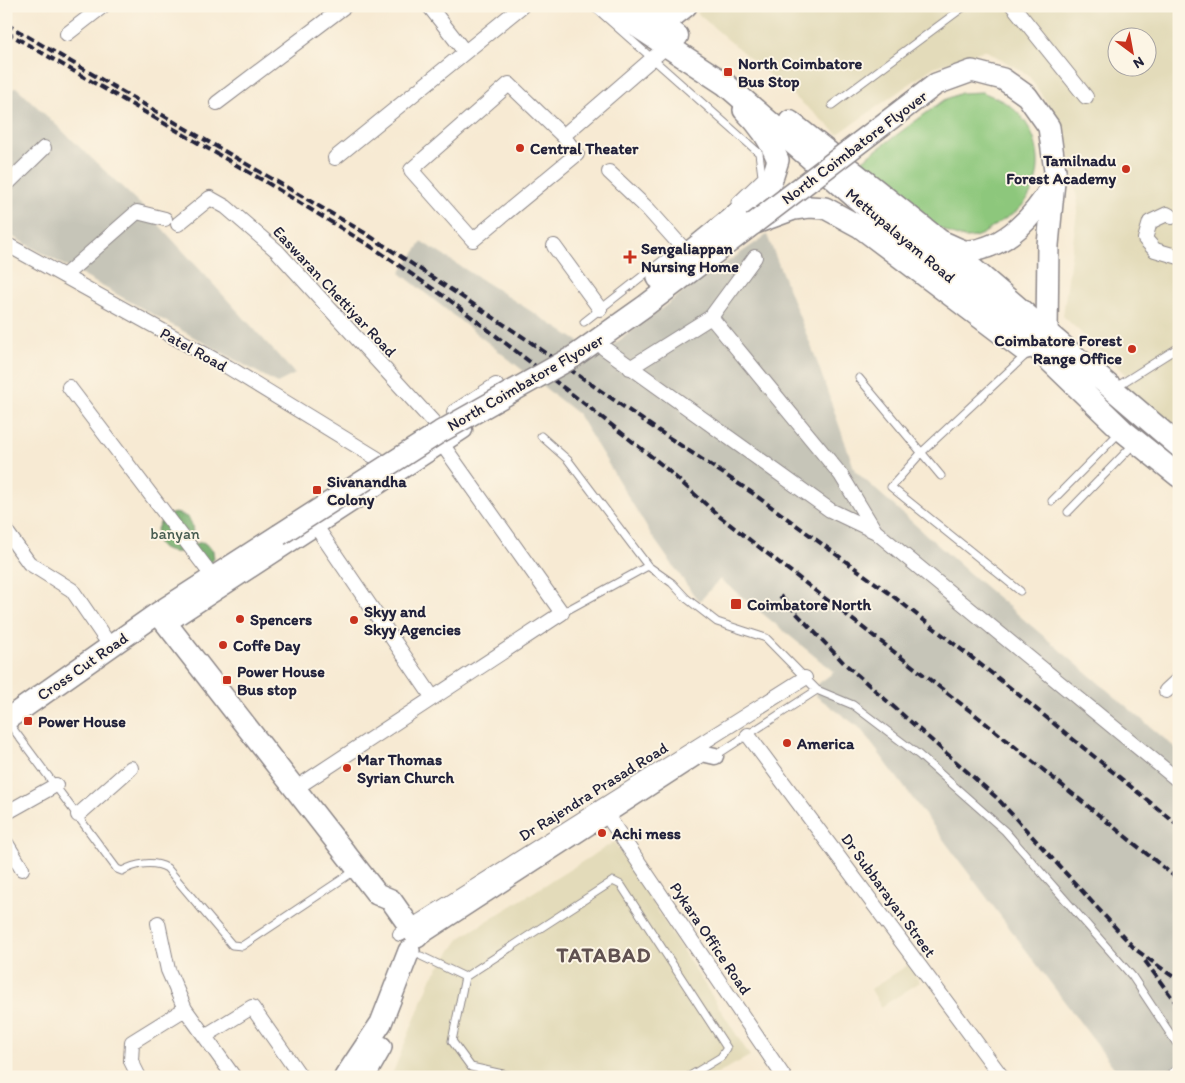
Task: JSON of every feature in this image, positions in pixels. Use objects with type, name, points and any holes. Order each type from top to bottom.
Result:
[{"type":"highway","name":"Mettupalayam Road","points":[[613,6],[625,18],[725,84],[891,228],[1032,341],[1111,390],[1179,446]]},
{"type":"highway","name":"Mettupalayam Road","points":[[641,6],[661,43],[728,72],[940,241],[1032,341],[1129,436],[1179,476]]},
{"type":"main road","points":[[661,43],[686,6]]},
{"type":"main road","name":"North Coimbatore Flyover","points":[[162,619],[189,593],[440,432],[573,357],[646,306],[936,84],[972,71],[1003,79],[1027,96],[1049,128],[1054,177],[1048,245],[1032,341]]},
{"type":"main road","points":[[573,357],[576,346],[756,198],[770,182],[778,160],[771,144],[758,124],[737,104],[725,84]]},
{"type":"main road","points":[[940,241],[968,251],[997,243],[1026,221],[1054,177]]},
{"type":"main road","points":[[753,224],[794,209],[809,207],[825,208],[840,214],[1032,341]]},
{"type":"main road","points":[[162,619],[358,868],[377,894],[380,907],[414,942],[418,970],[391,1030],[364,1077]]},
{"type":"main road","name":"Cross Cut Road","points":[[6,719],[111,647],[162,619]]},
{"type":"main road","points":[[346,1077],[381,1023],[414,942]]},
{"type":"street","points":[[67,34],[103,6]]},
{"type":"street","points":[[217,103],[345,6]]},
{"type":"street","points":[[429,6],[464,52]]},
{"type":"street","points":[[335,158],[522,6]]},
{"type":"street","points":[[1013,6],[1086,97]]},
{"type":"street","points":[[563,136],[661,43]]},
{"type":"street","points":[[509,84],[563,136],[577,154],[473,240],[411,170],[509,84]]},
{"type":"street","points":[[6,185],[44,148]]},
{"type":"street","points":[[609,172],[684,243]]},
{"type":"street","name":"Easwaran Chettiyar Road","points":[[64,276],[136,212],[171,221],[210,198],[226,207],[277,251],[435,424]]},
{"type":"street","points":[[1172,217],[1166,214],[1150,222],[1145,238],[1155,250],[1179,257]]},
{"type":"street","name":"Patel Road","points":[[6,244],[228,367],[378,460]]},
{"type":"street","points":[[554,246],[600,309]]},
{"type":"street","points":[[630,368],[711,317],[755,257]]},
{"type":"street","points":[[711,317],[841,475],[876,532]]},
{"type":"street","points":[[604,348],[830,510],[876,532],[1179,781]]},
{"type":"street","points":[[454,412],[464,430],[162,619],[154,606],[155,602],[496,385]]},
{"type":"street","points":[[69,387],[207,569]]},
{"type":"street","points":[[296,788],[562,613],[442,444]]},
{"type":"street","points":[[315,525],[433,698]]},
{"type":"street","points":[[6,531],[30,562],[72,590],[111,647]]},
{"type":"street","name":"Dr Rajendra Prasad Road","points":[[414,942],[805,678]]},
{"type":"street","points":[[1166,692],[1179,679]]},
{"type":"street","name":"Dr Subbarayan Street","points":[[748,734],[1002,1077]]},
{"type":"street","points":[[414,942],[482,900],[608,817],[715,756]]},
{"type":"street","points":[[78,815],[131,768]]},
{"type":"street","points":[[6,813],[56,785]]},
{"type":"street","name":"Pykara Office Road","points":[[608,817],[784,1077]]},
{"type":"street","points":[[6,843],[22,869]]},
{"type":"street","points":[[158,924],[168,970],[185,1010],[234,1077]]},
{"type":"street","points":[[205,1036],[252,1007],[300,1077]]},
{"type":"street","points":[[139,1077],[131,1061],[132,1042],[185,1010]]},
{"type":"lane","points":[[593,6],[661,43],[759,153],[762,176],[732,206]]},
{"type":"lane","points":[[832,105],[965,6]]},
{"type":"lane","points":[[584,322],[684,243]]},
{"type":"lane","points":[[1020,590],[891,487],[922,452],[1032,341]]},
{"type":"lane","points":[[1111,390],[1179,347]]},
{"type":"lane","points":[[859,378],[941,476]]},
{"type":"lane","points":[[541,436],[568,460],[648,566],[672,583],[717,622],[766,638],[817,690],[853,705],[919,755],[1005,831],[1132,976],[1179,1047]]},
{"type":"lane","points":[[1052,501],[1129,436]]},
{"type":"lane","points":[[1068,512],[1129,436]]},
{"type":"lane","points":[[562,613],[648,566]]},
{"type":"lane","points":[[715,756],[817,690]]},
{"type":"lane","points":[[6,719],[117,869],[122,871],[132,865],[152,864],[167,868],[232,945],[237,947],[246,944],[358,868]]},
{"type":"lane","points":[[517,1077],[471,1067],[452,1041],[465,977],[613,881],[621,885],[727,1048],[721,1057],[688,1077]]},
{"type":"lane","points":[[414,942],[465,977]]},
{"type":"lane","points":[[1167,1077],[1179,1067]]},
{"type":"shaded area","name":"Tamilnadu Forest Academy","points":[[705,6],[1179,6],[1179,343],[1127,376],[1063,316],[1078,205],[1066,131],[1028,75],[985,50],[934,67],[838,134],[697,13]]},
{"type":"shaded area","points":[[16,87],[140,204],[295,374],[277,383],[6,233],[6,93]]},
{"type":"shaded area","points":[[767,235],[815,356],[855,471],[969,573],[1179,751],[1179,1077],[1121,1077],[860,728],[816,696],[818,684],[834,672],[720,579],[699,602],[652,536],[578,414],[400,273],[422,242],[600,355],[686,290]]},
{"type":"shaded area","points":[[1179,351],[1179,433],[1121,388]]},
{"type":"shaded area","points":[[614,842],[750,1056],[710,1077],[391,1077],[432,977],[460,938]]},
{"type":"shaded area","points":[[908,965],[920,982],[881,1007],[871,989]]},
{"type":"green space","points":[[982,92],[1007,104],[1024,121],[1036,146],[1038,159],[1037,173],[1034,186],[1028,198],[1019,209],[985,233],[967,238],[955,235],[925,219],[856,165],[944,100],[961,93]]},
{"type":"green space","name":"banyan","points":[[175,513],[190,520],[194,544],[203,542],[213,550],[214,559],[209,566],[197,569],[188,560],[188,551],[172,552],[159,545],[156,539],[158,526],[162,520]]},
{"type":"railway","points":[[6,24],[365,233],[526,339],[751,492],[889,593],[1008,686],[1179,826]]},
{"type":"railway","points":[[6,32],[266,182],[375,249],[448,299],[662,465],[719,516],[978,717],[1179,880]]},
{"type":"railway","points":[[780,596],[844,663],[997,798],[1135,949],[1179,981]]},
{"type":"railway","points":[[1145,961],[1179,1007]]},
{"type":"place","name":"North Coimbatore Bus Stop","points":[[728,72]]},
{"type":"place","name":"Central Theater","points":[[520,148]]},
{"type":"place","name":"Tamilnadu Forest Academy","points":[[1126,169]]},
{"type":"place","name":"Sengaliappan Nursing Home","points":[[630,257]]},
{"type":"place","name":"Coimbatore Forest Range Office","points":[[1132,349]]},
{"type":"place","name":"Sivanandha Colony","points":[[317,490]]},
{"type":"place","name":"Coimbatore North","points":[[736,604]]},
{"type":"place","name":"Spencers","points":[[240,619]]},
{"type":"place","name":"Skyy and Skyy Agencies","points":[[354,620]]},
{"type":"place","name":"Coffe Day","points":[[223,645]]},
{"type":"place","name":"Power House Bus stop","points":[[227,680]]},
{"type":"place","name":"Power House","points":[[28,721]]},
{"type":"place","name":"America","points":[[787,743]]},
{"type":"place","name":"Mar Thomas Syrian Church","points":[[347,768]]},
{"type":"place","name":"Achi mess","points":[[602,833]]},
{"type":"district","name":"TATABAD","points":[[604,955]]}]
